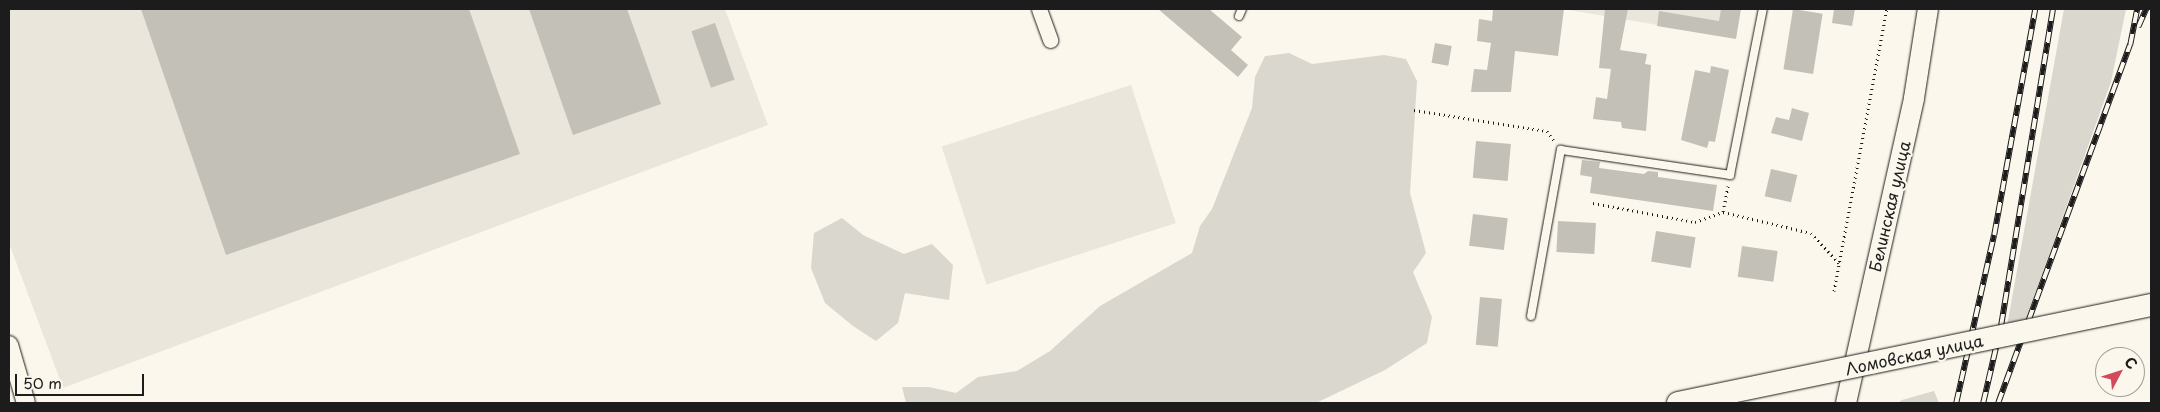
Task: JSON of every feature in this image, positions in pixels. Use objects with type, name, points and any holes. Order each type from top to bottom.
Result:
[{"type":"main road","name":"Белинская улица","points":[[1846,403],[1914,98],[1928,9]]},
{"type":"main road","name":"Ломовская улица","points":[[1678,403],[2151,305]]},
{"type":"street","points":[[1039,9],[1050,40]]},
{"type":"street","points":[[9,345],[26,403]]},
{"type":"lane","points":[[1531,316],[1561,150],[1730,175],[1763,9]]},
{"type":"path","points":[[1834,291],[1887,9]]},
{"type":"path","points":[[1414,110],[1547,131],[1561,150]]},
{"type":"path","points":[[1723,212],[1730,175]]},
{"type":"path","points":[[1593,203],[1695,222],[1723,212],[1811,233],[1839,263]]},
{"type":"shaded area","points":[[9,9],[725,9],[768,125],[63,388],[9,243]]},
{"type":"shaded area","points":[[1563,9],[1740,9],[1735,38]]},
{"type":"shaded area","points":[[2064,9],[2126,9],[2111,82],[2024,325],[2007,326]]},
{"type":"shaded area","points":[[1289,53],[1312,64],[1384,55],[1406,59],[1417,81],[1410,193],[1426,253],[1413,272],[1432,317],[1427,343],[1385,370],[1316,403],[906,403],[902,387],[929,387],[956,393],[978,377],[1017,371],[1050,351],[1100,306],[1192,253],[1200,226],[1212,209],[1252,108],[1255,77],[1265,56]]},
{"type":"shaded area","points":[[1131,85],[1176,223],[987,284],[942,146]]},
{"type":"shaded area","points":[[842,218],[863,235],[904,254],[932,244],[953,265],[949,300],[905,293],[898,323],[876,341],[853,326],[825,303],[811,268],[814,233]]},
{"type":"shaded area","points":[[1934,391],[1939,403],[1898,403],[1902,400]]},
{"type":"building","points":[[141,9],[469,9],[520,154],[226,255]]},
{"type":"building","points":[[529,9],[627,9],[661,104],[573,135]]},
{"type":"building","points":[[1158,9],[1209,9],[1242,37],[1231,50],[1248,65],[1238,77]]},
{"type":"building","points":[[1493,9],[1564,9],[1558,56],[1515,51],[1511,92],[1471,92],[1474,69],[1487,70],[1491,43],[1477,41],[1479,19],[1492,21]]},
{"type":"building","points":[[1605,9],[1628,9],[1620,50],[1647,54],[1645,64],[1651,65],[1646,131],[1622,128],[1621,122],[1593,119],[1596,97],[1607,99],[1611,69],[1599,68]]},
{"type":"building","points":[[1721,9],[1741,9],[1736,39],[1657,26],[1659,11],[1719,21]]},
{"type":"building","points":[[1793,9],[1823,14],[1813,74],[1783,69]]},
{"type":"building","points":[[1834,9],[1855,9],[1852,26],[1832,23]]},
{"type":"building","points":[[715,23],[735,80],[711,88],[691,31]]},
{"type":"building","points":[[1435,43],[1452,46],[1448,66],[1432,63]]},
{"type":"building","points":[[1711,66],[1729,70],[1715,142],[1709,141],[1707,148],[1681,140],[1695,70],[1710,73]]},
{"type":"building","points":[[1792,108],[1809,113],[1802,141],[1771,133],[1776,117],[1789,120]]},
{"type":"building","points":[[1476,141],[1511,144],[1508,181],[1473,178]]},
{"type":"building","points":[[1582,160],[1600,162],[1599,168],[1644,174],[1648,171],[1658,172],[1658,177],[1717,185],[1713,211],[1590,193],[1592,177],[1580,175]]},
{"type":"building","points":[[1771,169],[1797,175],[1791,202],[1765,196]]},
{"type":"building","points":[[1473,214],[1508,218],[1504,250],[1469,246]]},
{"type":"building","points":[[1558,221],[1596,223],[1594,254],[1556,252]]},
{"type":"building","points":[[1656,231],[1696,237],[1691,268],[1651,262]]},
{"type":"building","points":[[1742,246],[1778,251],[1773,282],[1738,277]]},
{"type":"building","points":[[1480,297],[1502,299],[1498,347],[1476,345]]},
{"type":"railway","points":[[1956,403],[1994,235],[2035,9]]},
{"type":"railway","points":[[1983,403],[2001,325],[2053,9]]},
{"type":"railway","points":[[1998,403],[2130,45],[2137,9]]},
{"type":"railway","points":[[2138,27],[2146,9]]}]
